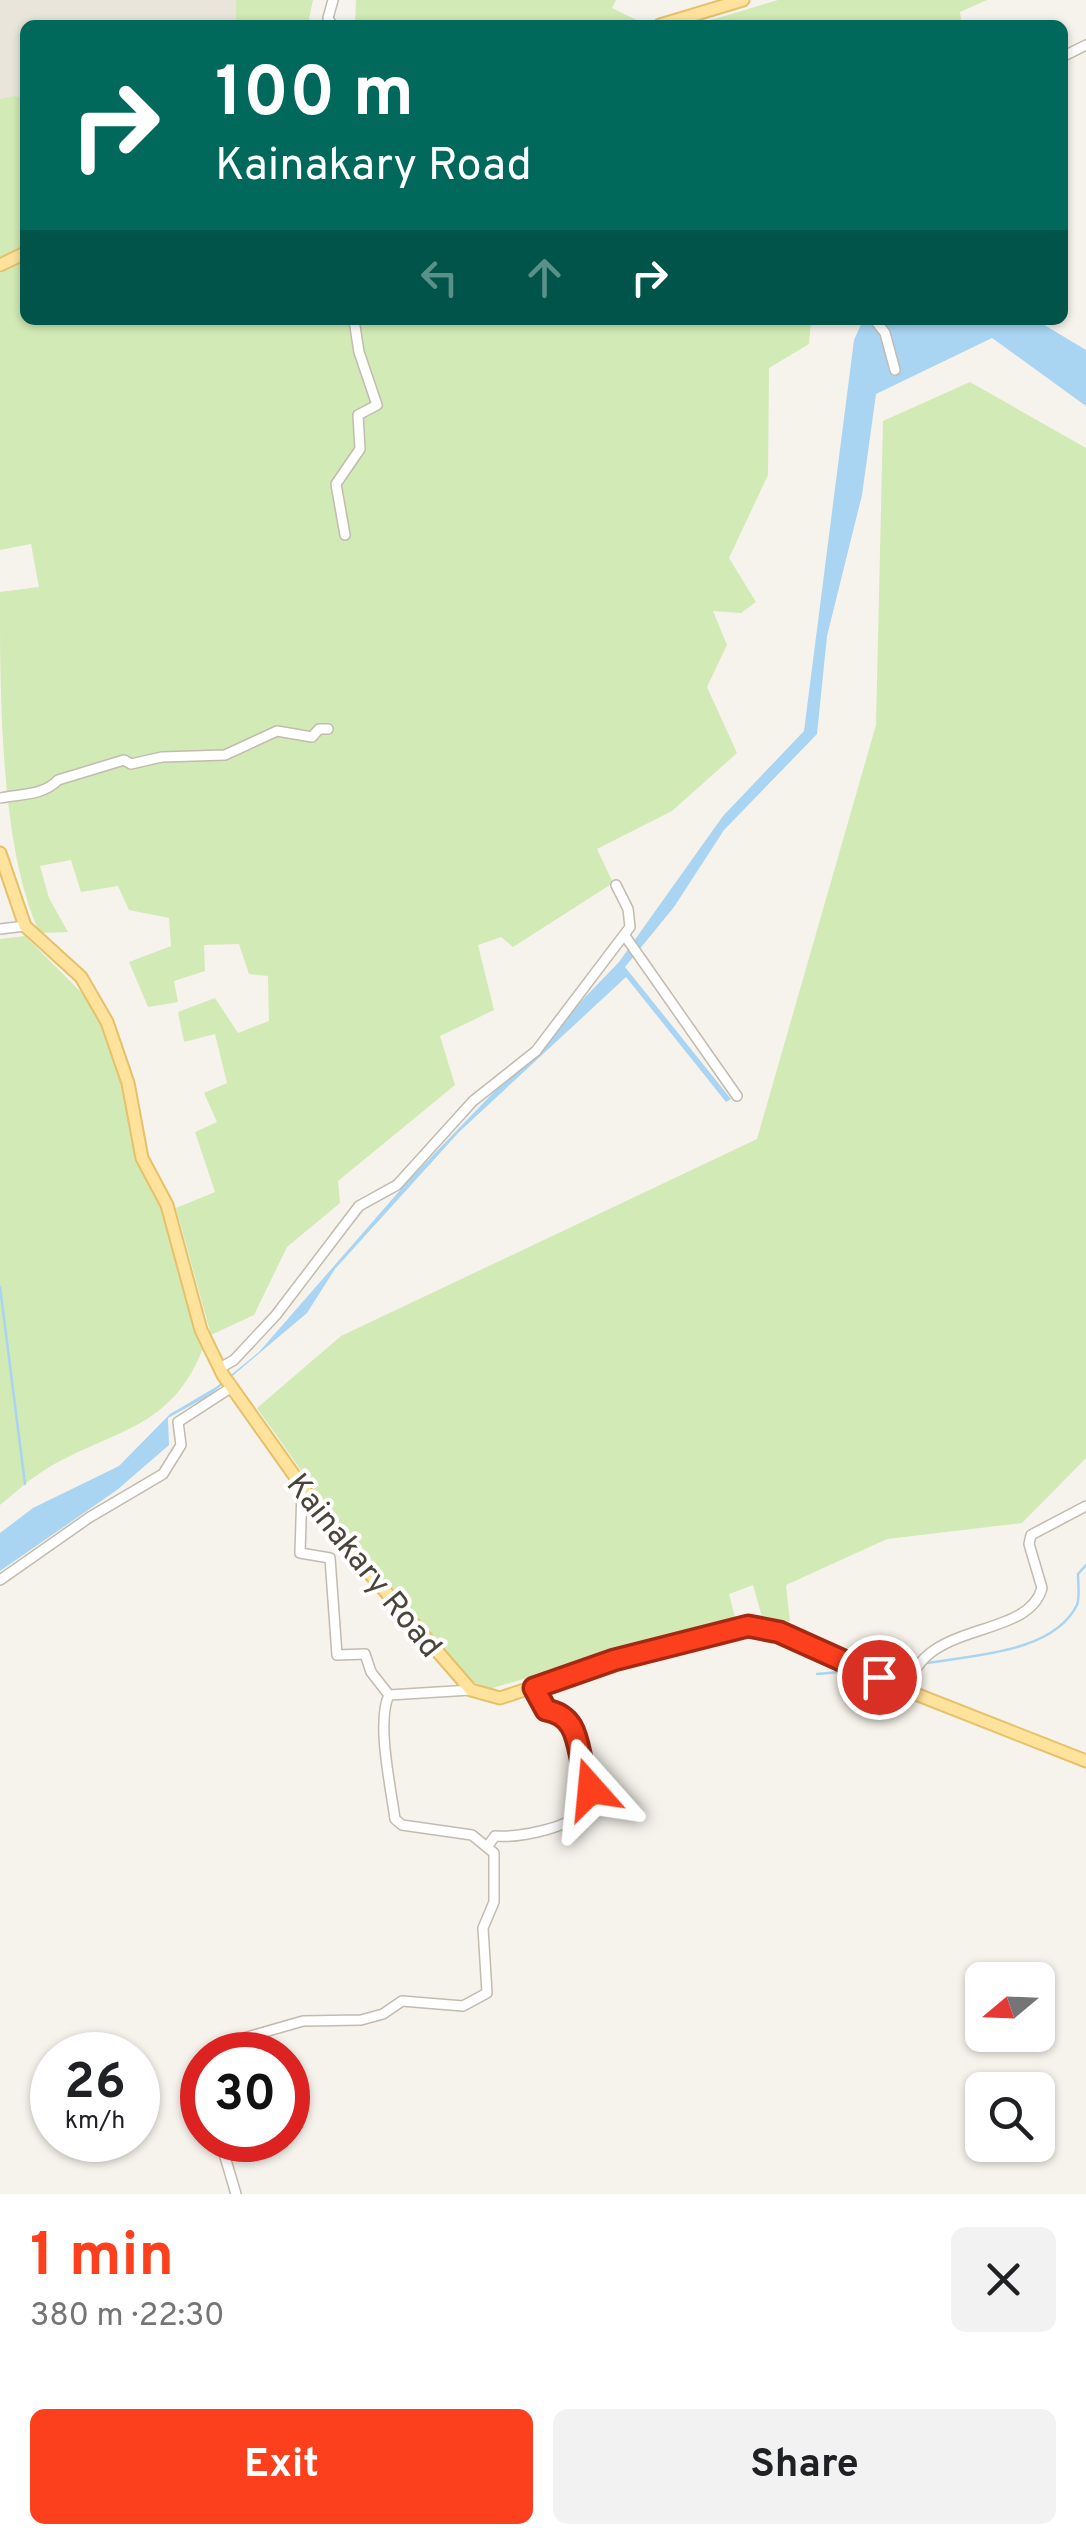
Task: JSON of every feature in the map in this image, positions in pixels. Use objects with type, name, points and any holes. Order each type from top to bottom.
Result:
[{"type":"main road","points":[[677,20],[744,0]]},
{"type":"main road","points":[[0,853],[24,926]]},
{"type":"main road","name":"Kainakary Road","points":[[24,926],[81,976],[107,1022],[128,1083],[142,1158],[167,1205],[201,1330],[226,1379],[302,1490],[471,1690]]},
{"type":"main road","points":[[471,1690],[500,1698],[614,1660],[748,1626],[779,1632],[906,1690],[1086,1761]]},
{"type":"street","points":[[345,535],[336,484],[360,449],[358,415],[378,405],[358,352],[355,325]]},
{"type":"street","points":[[879,325],[896,370]]},
{"type":"street","points":[[0,798],[16,798],[51,787],[58,780],[124,760],[130,764],[162,756],[225,754],[277,732],[312,737],[317,730],[328,730]]},
{"type":"street","points":[[0,1580],[90,1517],[163,1474],[182,1445],[178,1422],[226,1379],[234,1360],[276,1315],[359,1206],[396,1185],[474,1101],[536,1051],[625,936],[631,918],[616,885]]},
{"type":"street","points":[[0,929],[24,926]]},
{"type":"street","points":[[625,936],[737,1096]]},
{"type":"street","points":[[302,1490],[300,1553],[330,1558],[337,1655],[365,1654],[370,1672],[389,1696]]},
{"type":"street","points":[[906,1690],[924,1660],[955,1638],[1031,1607],[1042,1588],[1029,1544],[1031,1535],[1086,1506]]},
{"type":"street","points":[[488,1848],[494,1836],[508,1838],[576,1819],[589,1804],[591,1789],[583,1775],[574,1723],[564,1713],[546,1710],[534,1688]]},
{"type":"street","points":[[389,1696],[471,1690]]},
{"type":"street","points":[[264,2032],[302,2021],[361,2020],[383,2014],[402,2001],[428,2007],[462,2006],[486,1993],[484,1928],[494,1902],[494,1853],[472,1835],[402,1825],[395,1819],[384,1705],[389,1696]]},
{"type":"street","points":[[227,2162],[236,2194]]},
{"type":"shaded area","points":[[0,0],[236,0],[236,20],[20,20],[20,98],[0,99]]},
{"type":"green space","points":[[236,0],[313,0],[310,20],[236,20]]},
{"type":"green space","points":[[356,0],[616,0],[612,8],[637,20],[355,20]]},
{"type":"green space","points":[[778,0],[987,0],[960,12],[961,20],[711,20]]},
{"type":"green space","points":[[20,97],[20,250],[0,259],[0,99]]},
{"type":"green space","points":[[20,263],[20,325],[811,325],[809,344],[769,368],[768,475],[729,558],[756,602],[741,613],[713,611],[727,645],[707,687],[737,753],[672,811],[597,849],[613,883],[513,947],[501,937],[478,945],[494,1010],[440,1036],[455,1085],[338,1181],[340,1203],[287,1247],[254,1315],[211,1335],[176,1208],[215,1192],[195,1132],[217,1122],[204,1093],[227,1083],[215,1034],[184,1042],[178,1012],[215,998],[238,1033],[269,1021],[268,976],[249,974],[239,944],[204,945],[205,971],[174,981],[178,1002],[148,1007],[129,962],[171,946],[169,918],[129,910],[118,886],[81,892],[71,860],[40,866],[49,898],[68,932],[40,933],[27,899],[17,859],[5,769],[0,592],[39,587],[31,544],[0,550],[0,273]]},
{"type":"green space","points":[[970,382],[1086,448],[1086,1458],[1022,1523],[887,1539],[786,1585],[790,1622],[762,1617],[753,1585],[729,1594],[735,1617],[489,1689],[471,1681],[346,1534],[257,1408],[341,1336],[757,1139],[876,725],[883,421]]},
{"type":"green space","points":[[25,936],[93,1004],[126,1097],[135,1161],[164,1209],[203,1348],[190,1376],[155,1413],[43,1471],[0,1505],[0,939]]},
{"type":"water","points":[[861,325],[1044,325],[1086,350],[1086,406],[992,338],[876,394],[862,495],[827,636],[817,734],[724,830],[674,907],[625,967],[731,1099],[726,1102],[626,977],[459,1132],[335,1269],[307,1313],[210,1395],[168,1418],[169,1445],[117,1490],[0,1571],[0,1533],[33,1508],[119,1466],[170,1414],[216,1387],[259,1352],[409,1180],[619,962],[723,816],[804,731],[854,340]]},
{"type":"waterway","points":[[0,1287],[25,1484]]},
{"type":"waterway","points":[[928,1663],[1010,1649],[1050,1633],[1066,1621],[1077,1605],[1078,1574],[1086,1565]]},
{"type":"waterway","points":[[869,1668],[915,1664]]},
{"type":"waterway","points":[[817,1674],[851,1671]]},
{"type":"route","points":[[591,1789],[583,1775],[574,1723],[564,1713],[546,1710],[534,1688],[614,1660],[748,1626],[779,1632],[879,1677]]}]
